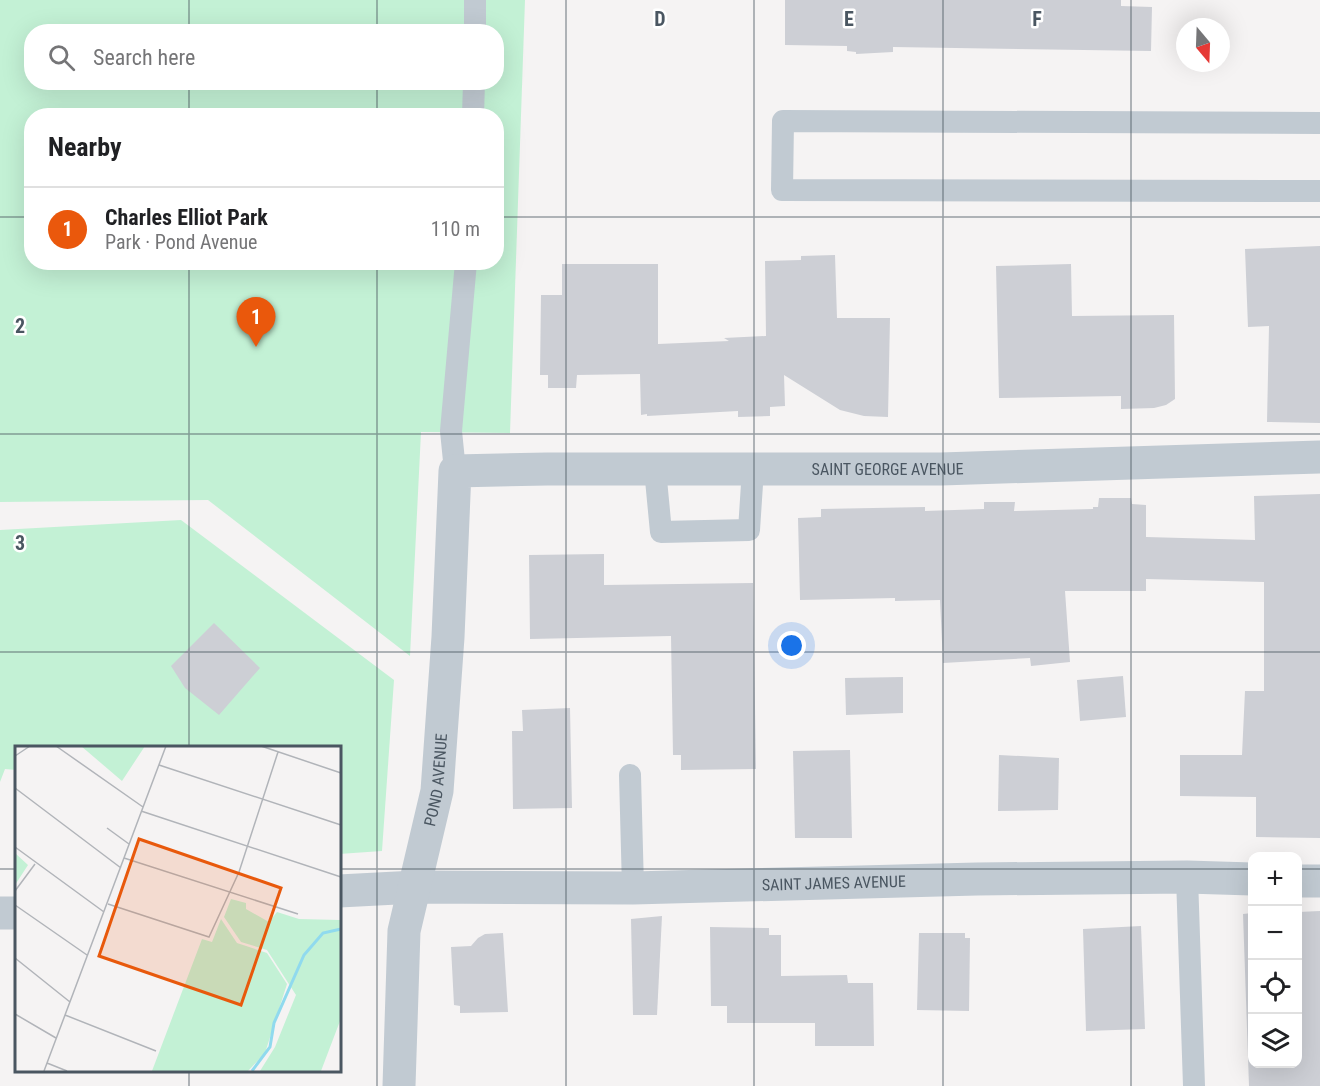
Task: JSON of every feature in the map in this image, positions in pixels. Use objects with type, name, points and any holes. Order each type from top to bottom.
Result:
[{"type":"street","name":"SAINT GEORGE AVENUE","points":[[455,471],[941,469],[1320,457]]},
{"type":"street","name":"POND AVENUE","points":[[399,1086],[404,931],[437,791],[448,637],[455,471]]},
{"type":"street","name":"SAINT JAMES AVENUE","points":[[340,891],[416,886],[633,888],[977,879],[1187,877],[1248,879]]},
{"type":"street","points":[[1302,881],[1320,881]]},
{"type":"lane","points":[[475,24],[476,0]]},
{"type":"lane","points":[[473,108],[474,90]]},
{"type":"lane","points":[[1320,123],[783,121],[782,190],[1320,191]]},
{"type":"lane","points":[[455,471],[451,431],[465,270]]},
{"type":"lane","points":[[655,469],[660,532],[749,530],[753,469]]},
{"type":"lane","points":[[630,775],[633,888]]},
{"type":"lane","points":[[1187,877],[1194,1086]]},
{"type":"green space","points":[[0,0],[525,0],[510,433],[421,432],[410,656],[208,500],[0,502]]},
{"type":"green space","points":[[181,520],[394,680],[382,851],[340,854],[340,746],[15,746],[15,770],[5,769],[0,782],[0,530]]},
{"type":"building","points":[[785,0],[1121,0],[1121,6],[1152,7],[1151,51],[893,47],[893,52],[856,54],[856,52],[847,51],[847,46],[785,45]]},
{"type":"building","points":[[1320,246],[1320,423],[1267,422],[1269,326],[1248,327],[1245,249]]},
{"type":"building","points":[[835,255],[837,318],[890,318],[888,417],[864,416],[840,410],[784,375],[785,406],[770,407],[770,416],[738,417],[738,411],[641,415],[640,374],[577,375],[576,388],[548,388],[548,375],[540,375],[541,295],[562,295],[562,264],[658,264],[658,344],[729,341],[724,338],[766,336],[765,261],[801,260],[801,256]]},
{"type":"building","points":[[1071,264],[1072,316],[1174,315],[1175,399],[1166,405],[1154,408],[1121,409],[1121,396],[999,398],[996,266]]},
{"type":"building","points":[[1320,494],[1320,838],[1256,837],[1256,797],[1180,796],[1180,755],[1242,755],[1245,691],[1264,691],[1264,582],[1146,579],[1146,591],[1065,591],[1070,662],[1031,666],[1030,658],[943,663],[940,600],[895,601],[895,598],[800,600],[798,518],[821,517],[821,509],[925,507],[925,511],[984,509],[984,502],[1015,502],[1014,511],[1093,509],[1093,507],[1098,507],[1099,498],[1131,498],[1132,504],[1146,505],[1146,537],[1255,540],[1254,496]]},
{"type":"building","points":[[604,554],[604,585],[753,583],[756,769],[681,770],[681,755],[673,755],[671,636],[530,639],[529,555]]},
{"type":"building","points":[[214,623],[260,668],[219,715],[185,688],[171,666]]},
{"type":"building","points":[[1123,676],[1126,717],[1080,721],[1077,680]]},
{"type":"building","points":[[903,677],[903,713],[846,715],[845,678]]},
{"type":"building","points":[[570,708],[572,808],[513,809],[512,731],[523,731],[522,710]]},
{"type":"building","points":[[850,750],[852,838],[795,838],[793,751]]},
{"type":"building","points":[[999,755],[1059,758],[1058,810],[998,811]]},
{"type":"building","points":[[1320,911],[1320,1086],[1249,1086],[1248,1068],[1302,1068],[1302,912]]},
{"type":"building","points":[[1248,913],[1248,1057],[1243,914]]},
{"type":"building","points":[[662,916],[657,1015],[633,1015],[631,919]]},
{"type":"building","points":[[1141,926],[1145,1029],[1086,1031],[1083,929]]},
{"type":"building","points":[[710,927],[769,928],[769,935],[781,935],[781,976],[847,975],[848,983],[873,983],[874,1046],[815,1046],[815,1023],[727,1023],[727,1006],[711,1006]]},
{"type":"building","points":[[503,933],[508,1012],[460,1013],[460,1006],[454,1005],[451,947],[471,946],[485,934]]},
{"type":"building","points":[[919,933],[965,933],[965,938],[970,938],[969,1011],[917,1010]]},
{"type":"place","name":"Charles Elliot Park","points":[[256,347]]}]
